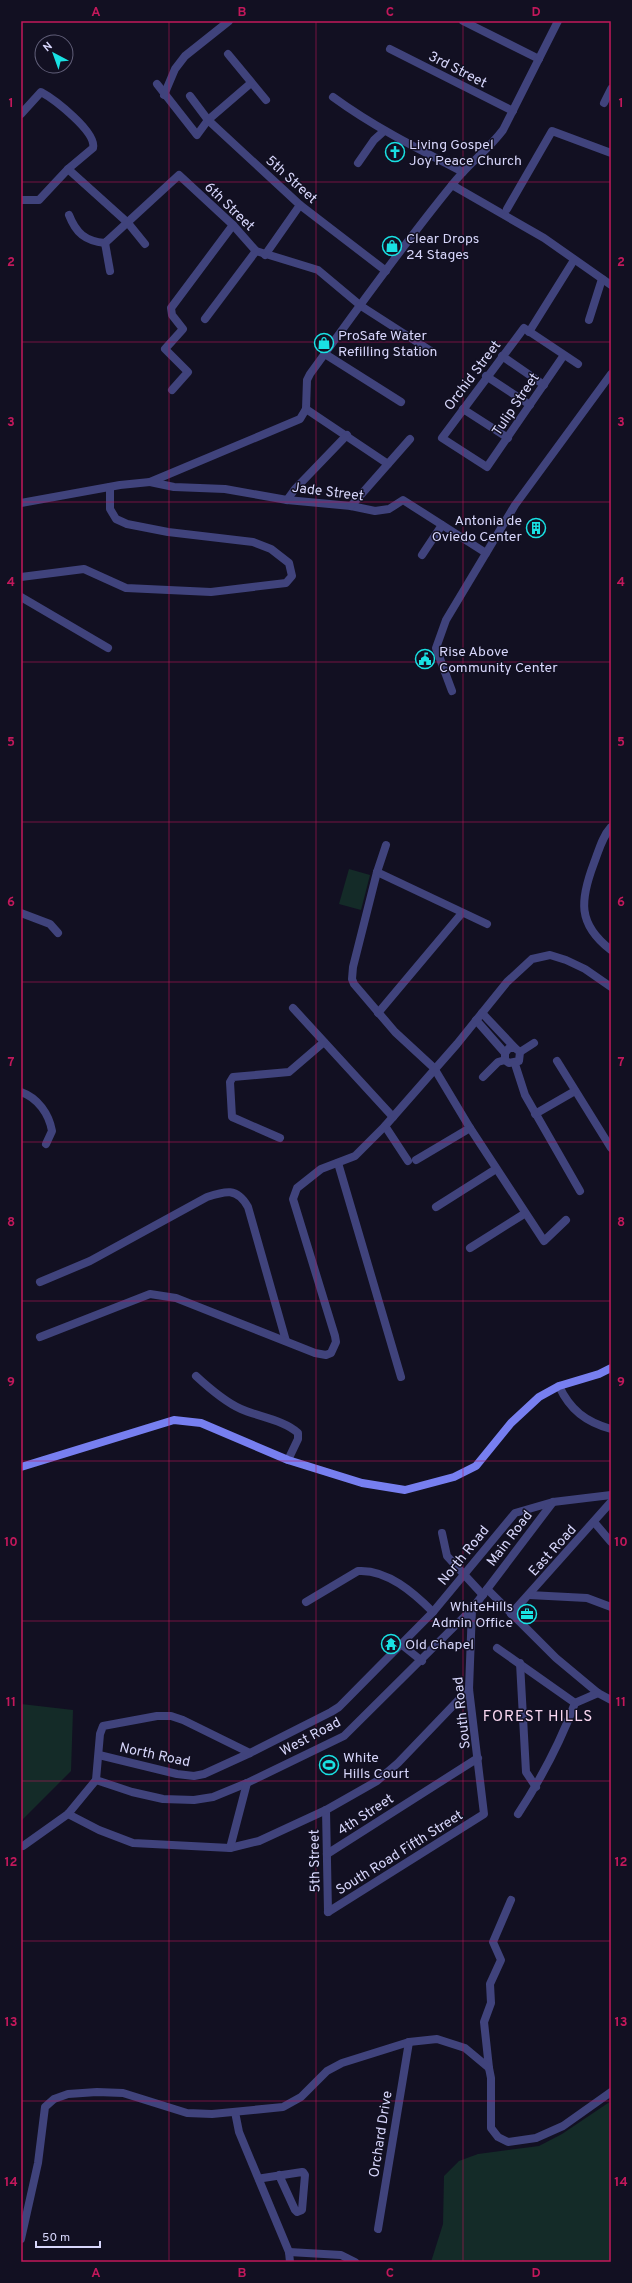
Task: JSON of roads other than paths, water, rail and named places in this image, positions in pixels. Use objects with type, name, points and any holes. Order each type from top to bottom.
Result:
[{"type":"street","points":[[164,95],[175,69],[185,56],[229,21]]},
{"type":"street","points":[[463,21],[539,59]]},
{"type":"street","points":[[21,502],[150,482],[300,419],[306,409],[307,380],[386,271],[452,185],[463,172],[494,143],[513,112],[558,21]]},
{"type":"street","name":"3rd Street","points":[[390,50],[513,112]]},
{"type":"street","points":[[228,54],[266,100]]},
{"type":"street","points":[[157,84],[164,95],[197,135],[208,120],[251,83]]},
{"type":"street","points":[[604,103],[611,89]]},
{"type":"street","points":[[21,114],[41,92],[54,98],[90,134],[94,144],[93,148],[68,169],[39,200],[21,200]]},
{"type":"street","name":"5th Street","points":[[190,96],[208,120],[300,205],[386,271]]},
{"type":"street","points":[[333,97],[384,131],[463,172]]},
{"type":"street","points":[[358,163],[374,140],[384,131]]},
{"type":"street","points":[[507,209],[552,131],[611,153]]},
{"type":"street","points":[[68,169],[128,223],[145,244]]},
{"type":"street","name":"6th Street","points":[[105,243],[179,175],[233,225],[256,251],[318,270],[361,306],[431,351]]},
{"type":"street","points":[[452,185],[544,238],[611,285]]},
{"type":"street","points":[[265,254],[300,205]]},
{"type":"street","points":[[69,215],[79,234],[94,242],[105,243],[110,272]]},
{"type":"street","points":[[172,390],[188,372],[165,349],[183,329],[172,315],[171,308],[233,225]]},
{"type":"street","points":[[205,319],[256,251]]},
{"type":"street","name":"Orchid Street","points":[[488,468],[442,438],[486,376],[526,330],[574,260]]},
{"type":"street","points":[[589,320],[602,279]]},
{"type":"street","points":[[526,330],[578,364]]},
{"type":"street","points":[[325,354],[401,402]]},
{"type":"street","name":"Tulip Street","points":[[488,468],[564,355]]},
{"type":"street","points":[[502,356],[544,385]]},
{"type":"street","points":[[452,691],[436,648],[446,620],[515,505],[611,374]]},
{"type":"street","points":[[486,376],[530,405]]},
{"type":"street","points":[[306,409],[347,435],[388,464]]},
{"type":"street","points":[[463,409],[508,438]]},
{"type":"street","points":[[287,500],[295,489],[347,435]]},
{"type":"street","points":[[351,506],[410,439]]},
{"type":"street","name":"Jade Street","points":[[150,482],[174,487],[225,489],[287,500],[351,506],[375,511],[389,509],[403,500],[486,553]]},
{"type":"street","points":[[21,576],[84,569],[126,588],[211,592],[286,583],[292,576],[289,563],[272,549],[253,542],[168,532],[127,524],[116,519],[110,509],[110,487]]},
{"type":"street","points":[[422,555],[442,525]]},
{"type":"street","points":[[21,597],[108,648]]},
{"type":"street","points":[[611,827],[605,834],[588,879],[583,909],[592,933],[611,950]]},
{"type":"street","points":[[386,845],[377,872],[353,967],[352,979],[357,988],[378,1013],[434,1068],[524,1214],[544,1241],[566,1220]]},
{"type":"street","points":[[377,872],[462,914],[487,924]]},
{"type":"street","points":[[21,913],[50,924],[58,933]]},
{"type":"street","points":[[378,1013],[462,914]]},
{"type":"street","points":[[40,1337],[150,1294],[176,1298],[320,1355],[331,1353],[334,1348],[335,1336],[293,1199],[297,1188],[321,1169],[355,1156],[385,1126],[434,1068],[457,1044],[507,982],[532,959],[550,955],[585,969],[611,987]]},
{"type":"street","points":[[293,1008],[393,1117]]},
{"type":"street","points":[[482,1013],[518,1050],[519,1061],[515,1064]]},
{"type":"street","points":[[476,1020],[510,1063],[515,1064]]},
{"type":"street","points":[[280,1138],[232,1117],[230,1082],[233,1077],[289,1072],[324,1042]]},
{"type":"street","points":[[483,1077],[505,1056],[509,1048],[518,1050],[534,1042]]},
{"type":"street","points":[[557,1061],[611,1148]]},
{"type":"street","points":[[515,1064],[519,1082],[535,1114],[580,1191]]},
{"type":"street","points":[[535,1114],[575,1091]]},
{"type":"street","points":[[21,1092],[37,1102],[46,1112],[52,1131],[46,1144]]},
{"type":"street","points":[[385,1126],[412,1161],[470,1128]]},
{"type":"street","points":[[338,1163],[401,1378]]},
{"type":"street","points":[[436,1207],[496,1169]]},
{"type":"street","points":[[40,1282],[90,1261],[206,1197],[220,1192],[233,1192],[243,1198],[248,1207],[286,1341]]},
{"type":"street","points":[[470,1248],[524,1214]]},
{"type":"street","points":[[21,1467],[174,1420],[185,1420],[201,1423],[288,1460],[362,1483],[406,1490],[454,1477],[476,1466],[522,1411],[539,1397],[559,1386],[599,1374],[611,1368]]},
{"type":"street","points":[[196,1376],[227,1401],[240,1409],[272,1420],[298,1433],[298,1438],[288,1460]]},
{"type":"street","points":[[559,1386],[569,1405],[582,1418],[611,1429]]},
{"type":"street","name":"North Road","points":[[250,1753],[183,1720],[171,1716],[157,1716],[103,1726],[100,1734],[99,1755],[186,1776],[204,1774],[250,1753],[339,1707],[433,1612],[515,1513],[553,1502],[611,1495]]},
{"type":"street","name":"Main Road","points":[[485,1592],[553,1502]]},
{"type":"street","name":"East Road","points":[[511,1614],[611,1502]]},
{"type":"street","points":[[594,1522],[611,1542]]},
{"type":"street","points":[[442,1533],[448,1556],[464,1574],[511,1614],[556,1658],[598,1693],[611,1700]]},
{"type":"street","points":[[306,1602],[358,1572],[366,1571],[403,1586],[412,1592],[433,1612]]},
{"type":"street","name":"West Road","points":[[96,1780],[132,1792],[180,1800],[213,1797],[247,1783],[344,1736],[422,1661],[472,1610],[485,1592]]},
{"type":"street","points":[[529,1595],[587,1598],[611,1607]]},
{"type":"street","name":"South Road","points":[[472,1610],[469,1689],[484,1814]]},
{"type":"street","points":[[402,1644],[422,1661]]},
{"type":"street","points":[[497,1648],[576,1703]]},
{"type":"street","points":[[520,1663],[526,1772],[536,1787]]},
{"type":"street","points":[[68,1814],[99,1830],[133,1843],[230,1848],[272,1836],[326,1810],[377,1781],[398,1763],[469,1689]]},
{"type":"street","points":[[518,1814],[536,1787],[560,1740],[576,1703],[598,1693]]},
{"type":"street","points":[[23,1846],[68,1814],[96,1780],[99,1755]]},
{"type":"street","name":"4th Street","points":[[327,1854],[478,1758]]},
{"type":"street","points":[[230,1848],[247,1783]]},
{"type":"street","name":"5th Street","points":[[326,1810],[328,1912]]},
{"type":"street","name":"South Road Fifth Street","points":[[328,1912],[484,1814]]},
{"type":"street","points":[[511,1900],[493,1942],[501,1960],[490,1984],[491,2003],[484,2022],[488,2068],[491,2078],[491,2128],[498,2137],[508,2142],[536,2138],[563,2126],[611,2092]]},
{"type":"street","points":[[21,2240],[38,2163],[45,2106],[54,2099],[68,2094],[97,2092],[123,2093],[187,2113],[235,2112],[283,2107],[301,2097],[327,2071],[342,2063],[409,2042],[437,2039],[452,2043],[475,2055],[488,2068]]},
{"type":"street","name":"Orchard Drive","points":[[378,2229],[409,2042]]},
{"type":"street","points":[[235,2112],[239,2132],[289,2252],[290,2262]]},
{"type":"street","points":[[259,2179],[279,2175],[302,2172],[305,2173],[302,2210],[297,2212],[295,2210],[279,2175]]},
{"type":"street","points":[[289,2252],[341,2256],[355,2262]]},
{"type":"place","name":"Living Gospel Joy Peace Church","points":[[395,152]]},
{"type":"place","name":"Clear Drops 24 Stages","points":[[392,246]]},
{"type":"place","name":"ProSafe Water Refilling Station","points":[[324,343]]},
{"type":"place","name":"Antonia de Oviedo Center","points":[[536,528]]},
{"type":"place","name":"Rise Above Community Center","points":[[425,659]]},
{"type":"place","name":"WhiteHills Admin Office","points":[[527,1614]]},
{"type":"place","name":"Old Chapel","points":[[391,1644]]},
{"type":"place","name":"White Hills Court","points":[[329,1765]]},
{"type":"district","name":"FOREST HILLS","points":[[538,1716]]}]
